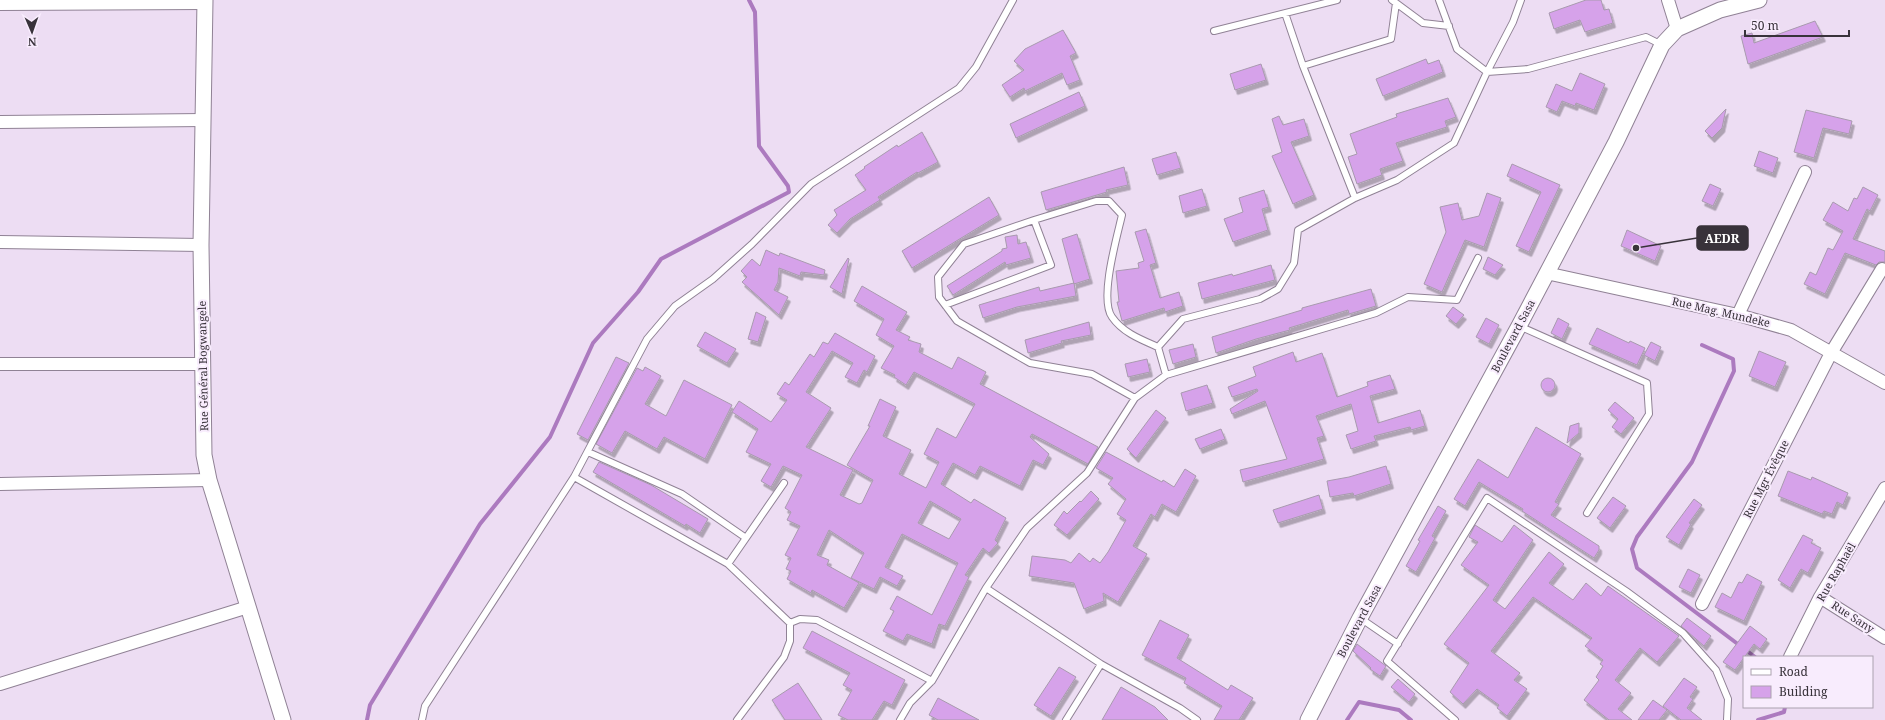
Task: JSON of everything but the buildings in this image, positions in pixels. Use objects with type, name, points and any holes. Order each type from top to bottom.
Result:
[{"type":"street","points":[[1668,0],[1677,29]]},
{"type":"street","name":"Boulevard Sasa","points":[[1308,720],[1360,618],[1519,326],[1616,142],[1662,45],[1677,29],[1720,10],[1759,0]]},
{"type":"street","points":[[0,4],[205,2]]},
{"type":"street","name":"Rue Général Bogwangele","points":[[205,2],[202,245],[204,455],[210,480],[283,720]]},
{"type":"street","points":[[0,122],[204,120]]},
{"type":"street","points":[[1738,315],[1805,172]]},
{"type":"street","points":[[0,242],[202,245]]},
{"type":"street","name":"Rue Mgr Évêque","points":[[1702,604],[1831,353],[1882,269]]},
{"type":"street","name":"Rue Mag. Mundeke","points":[[1546,273],[1738,315],[1791,330],[1885,383]]},
{"type":"street","points":[[0,364],[203,364]]},
{"type":"street","points":[[0,484],[210,480]]},
{"type":"street","name":"Rue Raphaël","points":[[1790,656],[1820,597],[1885,488]]},
{"type":"street","name":"Rue Sany","points":[[1820,597],[1885,638]]},
{"type":"street","points":[[0,684],[248,607]]},
{"type":"lane","points":[[422,720],[425,706],[574,477],[647,338],[675,306],[713,279],[752,244],[812,184],[959,88],[976,67],[1013,0]]},
{"type":"lane","points":[[1214,31],[1337,0]]},
{"type":"lane","points":[[1439,0],[1457,49],[1487,72],[1528,69],[1646,37],[1662,45]]},
{"type":"lane","points":[[1158,348],[1183,319],[1260,299],[1278,289],[1294,263],[1298,230],[1355,198],[1397,180],[1454,143],[1487,72],[1513,22],[1521,0]]},
{"type":"lane","points":[[1303,66],[1391,39],[1394,2]]},
{"type":"lane","points":[[1394,2],[1423,23],[1449,26]]},
{"type":"lane","points":[[1286,13],[1303,66],[1355,198]]},
{"type":"lane","points":[[1135,398],[1092,374],[1030,363],[957,322],[939,297],[938,277],[964,244],[1034,220],[1096,202],[1109,202],[1122,215],[1106,292],[1111,316],[1129,333],[1158,348],[1166,375]]},
{"type":"lane","points":[[945,306],[1051,265],[1034,220]]},
{"type":"lane","points":[[900,720],[910,703],[932,681],[986,588],[1027,528],[1087,473],[1135,398],[1166,375],[1376,313],[1408,297],[1457,300],[1478,258]]},
{"type":"lane","points":[[1519,326],[1647,383],[1649,414],[1588,513]]},
{"type":"lane","points":[[588,452],[682,494],[746,538]]},
{"type":"lane","points":[[574,477],[728,564],[790,623],[790,641],[784,657],[737,720]]},
{"type":"lane","points":[[728,564],[784,483]]},
{"type":"lane","points":[[1455,720],[1387,661],[1487,498],[1626,591],[1683,633],[1716,670],[1728,699],[1727,720]]},
{"type":"lane","points":[[986,588],[1101,664],[1180,708],[1197,720]]},
{"type":"lane","points":[[1360,618],[1398,644]]},
{"type":"lane","points":[[790,623],[800,619],[817,620],[932,681]]},
{"type":"lane","points":[[1066,720],[1101,664]]},
{"type":"waterway","points":[[367,720],[370,705],[480,524],[550,437],[593,343],[638,292],[661,259],[789,192],[788,186],[759,146],[755,12],[749,0]]},
{"type":"waterway","points":[[1702,345],[1733,359],[1734,371],[1692,462],[1637,537],[1632,549],[1637,568],[1754,656]]},
{"type":"waterway","points":[[1347,720],[1359,702],[1399,710],[1411,720]]},
{"type":"waterway","points":[[1758,720],[1784,712],[1785,708]]},
{"type":"place","name":"AEDR","points":[[1636,248]]}]
